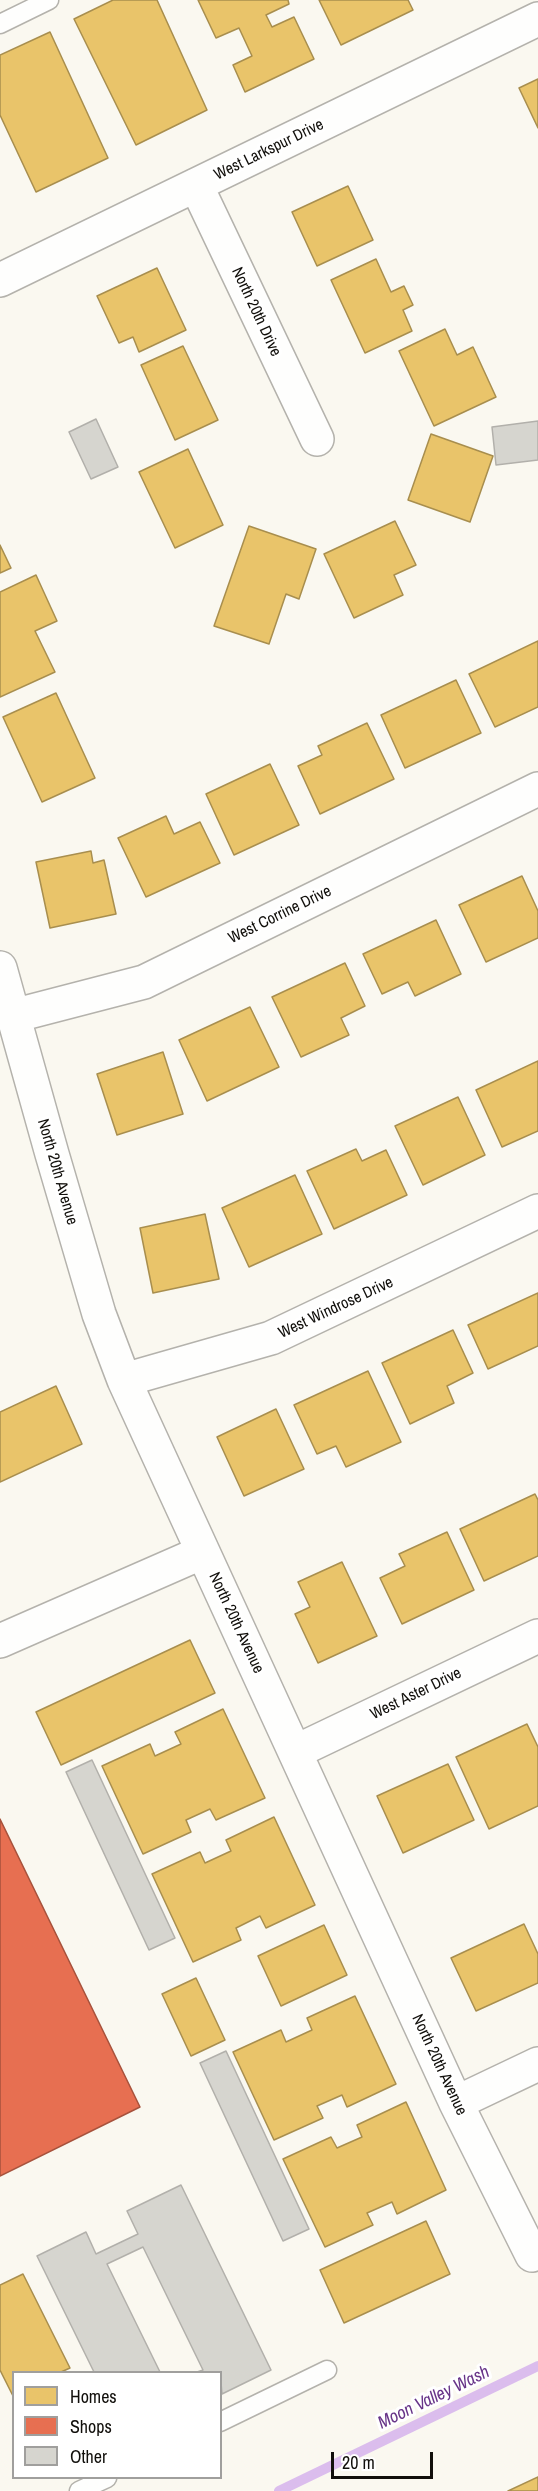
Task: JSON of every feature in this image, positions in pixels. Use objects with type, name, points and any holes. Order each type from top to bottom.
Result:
[{"type":"street","name":"West Larkspur Drive","points":[[0,280],[538,19]]},
{"type":"street","name":"North 20th Drive","points":[[196,185],[317,439]]},
{"type":"street","name":"West Corrine Drive","points":[[13,1016],[144,982],[538,789]]},
{"type":"street","name":"North 20th Avenue","points":[[0,968],[99,1314],[124,1380],[456,2103],[532,2255]]},
{"type":"street","name":"West Windrose Drive","points":[[124,1380],[271,1338],[538,1211]]},
{"type":"street","points":[[0,1641],[203,1552]]},
{"type":"street","name":"West Aster Drive","points":[[295,1752],[538,1636]]},
{"type":"street","points":[[456,2103],[538,2064]]},
{"type":"lane","points":[[0,24],[49,0]]},
{"type":"lane","points":[[222,2421],[327,2370]]},
{"type":"lane","points":[[79,2491],[105,2479]]},
{"type":"building: Homes","points":[[113,0],[157,0],[207,110],[136,145],[74,19]]},
{"type":"building: Homes","points":[[198,0],[288,0],[289,4],[266,15],[272,27],[294,17],[314,59],[245,92],[233,65],[252,56],[239,28],[216,38]]},
{"type":"building: Homes","points":[[319,0],[408,0],[413,10],[341,45]]},
{"type":"building: Homes","points":[[50,32],[108,158],[36,192],[0,115],[0,55]]},
{"type":"building: Homes","points":[[538,79],[538,128],[519,88]]},
{"type":"building: Homes","points":[[348,186],[373,240],[317,266],[292,212]]},
{"type":"building: Homes","points":[[376,259],[391,292],[404,286],[413,305],[403,310],[412,331],[365,353],[331,280]]},
{"type":"building: Homes","points":[[157,268],[186,330],[139,352],[133,337],[119,343],[97,296]]},
{"type":"building: Homes","points":[[445,329],[457,355],[473,347],[496,397],[434,426],[399,351]]},
{"type":"building: Homes","points":[[183,346],[218,420],[175,440],[141,365]]},
{"type":"building: Homes","points":[[431,434],[493,456],[470,522],[408,500]]},
{"type":"building: Homes","points":[[188,449],[223,525],[175,548],[139,472]]},
{"type":"building: Homes","points":[[395,521],[416,565],[394,575],[403,595],[354,618],[324,554]]},
{"type":"building: Homes","points":[[249,526],[316,549],[299,599],[286,594],[269,644],[214,626]]},
{"type":"building: Homes","points":[[0,545],[11,568],[0,573]]},
{"type":"building: Homes","points":[[36,575],[57,621],[35,631],[55,672],[0,697],[0,592]]},
{"type":"building: Homes","points":[[538,641],[538,707],[495,727],[469,674]]},
{"type":"building: Homes","points":[[456,680],[481,733],[405,768],[381,715]]},
{"type":"building: Homes","points":[[56,693],[95,778],[42,802],[3,717]]},
{"type":"building: Homes","points":[[367,723],[394,779],[320,814],[298,766],[322,755],[318,746]]},
{"type":"building: Homes","points":[[270,764],[299,825],[234,855],[206,794]]},
{"type":"building: Homes","points":[[166,816],[174,834],[200,822],[220,863],[146,897],[118,838]]},
{"type":"building: Homes","points":[[91,851],[93,863],[104,860],[116,914],[50,928],[36,862]]},
{"type":"building: Homes","points":[[522,876],[538,911],[538,938],[486,962],[459,905]]},
{"type":"building: Homes","points":[[436,920],[461,974],[415,996],[408,982],[382,994],[363,954]]},
{"type":"building: Homes","points":[[345,963],[365,1006],[341,1018],[349,1035],[301,1057],[272,997]]},
{"type":"building: Homes","points":[[250,1007],[279,1067],[207,1101],[179,1040]]},
{"type":"building: Homes","points":[[163,1052],[183,1114],[117,1135],[97,1074]]},
{"type":"building: Homes","points":[[538,1061],[538,1131],[502,1147],[476,1090]]},
{"type":"building: Homes","points":[[458,1097],[485,1155],[423,1185],[395,1126]]},
{"type":"building: Homes","points":[[356,1149],[362,1161],[386,1150],[407,1195],[334,1229],[307,1171]]},
{"type":"building: Homes","points":[[295,1175],[322,1234],[249,1267],[222,1208]]},
{"type":"building: Homes","points":[[205,1214],[219,1279],[153,1293],[140,1228]]},
{"type":"building: Homes","points":[[538,1293],[538,1346],[488,1369],[468,1325]]},
{"type":"building: Homes","points":[[453,1330],[473,1373],[447,1386],[454,1403],[410,1424],[382,1363]]},
{"type":"building: Homes","points":[[368,1371],[401,1442],[346,1467],[336,1446],[317,1454],[294,1405]]},
{"type":"building: Homes","points":[[56,1386],[82,1444],[0,1482],[0,1412]]},
{"type":"building: Homes","points":[[276,1409],[304,1469],[244,1496],[217,1437]]},
{"type":"building: Homes","points":[[535,1494],[538,1500],[538,1556],[484,1581],[460,1529]]},
{"type":"building: Homes","points":[[447,1532],[474,1590],[402,1624],[380,1578],[405,1566],[399,1554]]},
{"type":"building: Homes","points":[[342,1562],[377,1636],[318,1663],[295,1614],[310,1607],[298,1582]]},
{"type":"building: Homes","points":[[190,1640],[215,1693],[61,1765],[36,1712]]},
{"type":"building: Homes","points":[[223,1709],[265,1798],[216,1820],[210,1809],[186,1820],[191,1832],[143,1854],[102,1766],[150,1744],[155,1756],[181,1744],[175,1732]]},
{"type":"building: Homes","points":[[527,1724],[538,1747],[538,1806],[489,1829],[456,1757]]},
{"type":"building: Homes","points":[[448,1764],[474,1820],[403,1853],[377,1796]]},
{"type":"building: Homes","points":[[274,1817],[315,1905],[266,1928],[260,1916],[236,1928],[241,1940],[193,1962],[152,1874],[200,1852],[205,1863],[231,1851],[226,1840]]},
{"type":"building: Homes","points":[[524,1924],[538,1954],[538,1983],[476,2011],[451,1958]]},
{"type":"building: Homes","points":[[324,1925],[347,1975],[281,2006],[258,1956]]},
{"type":"building: Homes","points":[[196,1978],[225,2040],[191,2056],[162,1994]]},
{"type":"building: Homes","points":[[355,1996],[396,2084],[347,2107],[342,2095],[317,2106],[323,2118],[274,2140],[233,2052],[281,2030],[286,2042],[312,2030],[307,2018]]},
{"type":"building: Homes","points":[[406,2102],[446,2190],[397,2214],[392,2202],[367,2213],[373,2225],[325,2247],[283,2159],[331,2137],[337,2148],[362,2137],[357,2125]]},
{"type":"building: Homes","points":[[426,2221],[450,2274],[344,2323],[320,2270]]},
{"type":"building: Homes","points":[[23,2274],[70,2368],[63,2371],[12,2371],[12,2394],[0,2370],[0,2285]]},
{"type":"building: Homes","points":[[538,2477],[538,2491],[508,2491]]},
{"type":"building: Shops","points":[[0,1819],[140,2107],[0,2176]]},
{"type":"building: Other","points":[[96,419],[118,467],[91,479],[69,432]]},
{"type":"building: Other","points":[[538,421],[538,460],[496,465],[492,427]]},
{"type":"building: Other","points":[[92,1760],[175,1938],[149,1950],[66,1772]]},
{"type":"building: Other","points":[[226,2051],[309,2229],[283,2241],[200,2063]]},
{"type":"building: Other","points":[[181,2185],[271,2370],[222,2394],[222,2371],[200,2371],[203,2370],[143,2247],[107,2264],[160,2371],[94,2371],[37,2256],[86,2232],[96,2254],[138,2234],[127,2211]]},
{"type":"waterway","name":"Moon Valley Wash","points":[[279,2491],[538,2366]]}]
